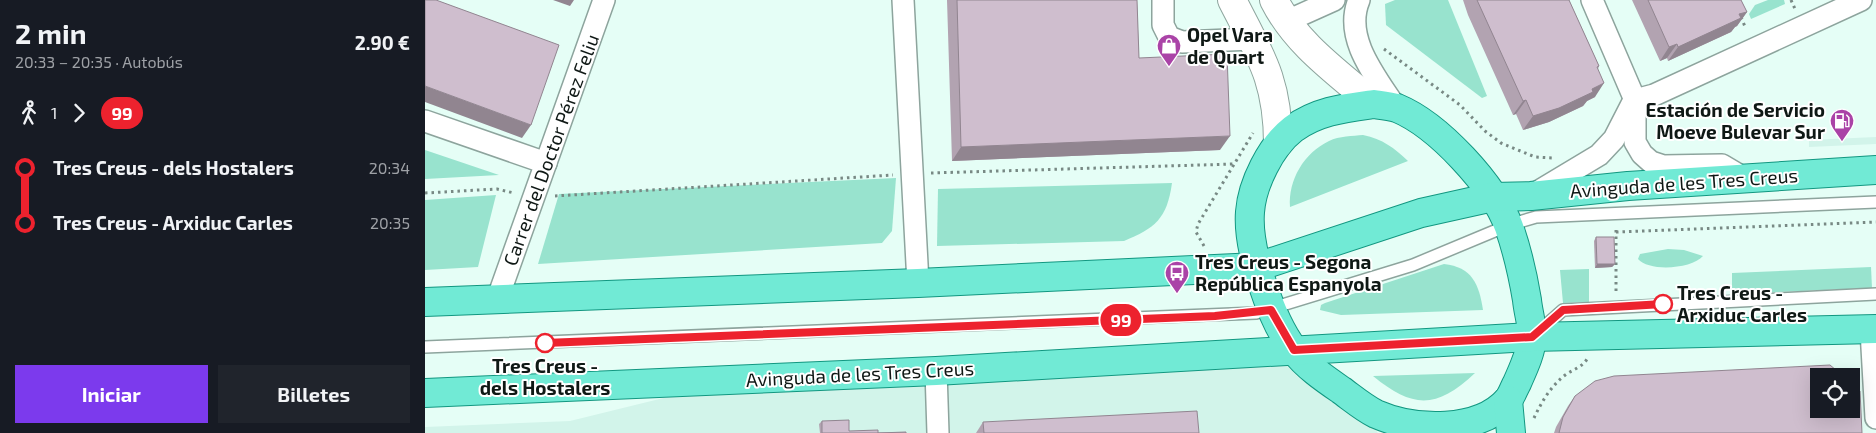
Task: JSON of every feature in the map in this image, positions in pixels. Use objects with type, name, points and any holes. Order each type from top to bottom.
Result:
[{"type":"main road","points":[[1232,0],[1266,65],[1278,114],[1278,144]]},
{"type":"main road","points":[[1279,11],[1304,44],[1385,106],[1416,119],[1465,158],[1493,197],[1509,225],[1524,286],[1532,337],[1524,369],[1508,400],[1494,414],[1472,429],[1423,430],[1399,422],[1374,413],[1322,377],[1294,350],[1271,310],[1257,267],[1250,213],[1255,188],[1278,144],[1293,129],[1330,110],[1385,106]]},
{"type":"main road","name":"Avinguda de les Tres Creus","points":[[425,302],[919,283],[1257,267],[1421,214],[1493,197],[1531,196],[1628,186],[1876,170]]},
{"type":"main road","name":"Avinguda de les Tres Creus","points":[[425,393],[936,371],[1532,337],[1874,330]]},
{"type":"main road","points":[[1508,400],[1522,427]]},
{"type":"street","name":"Carrer del Doctor Pérez Feliu","points":[[497,300],[604,0]]},
{"type":"street","points":[[903,0],[919,283]]},
{"type":"street","points":[[1163,0],[1163,26],[1169,37],[1182,42],[1252,39]]},
{"type":"street","points":[[1279,11],[1334,0]]},
{"type":"street","points":[[1359,0],[1354,24],[1365,60],[1385,106]]},
{"type":"street","points":[[1592,0],[1635,100],[1635,142],[1642,154],[1651,162],[1663,166],[1722,165],[1744,178]]},
{"type":"street","points":[[1531,196],[1599,155],[1614,139],[1635,100],[1654,95],[1861,0]]},
{"type":"street","points":[[425,121],[546,163]]},
{"type":"street","points":[[1874,330],[1876,418]]},
{"type":"street","points":[[936,371],[938,433]]},
{"type":"lane","name":"Avinguda de les Tres Creus","points":[[425,348],[1215,316],[1271,310],[1413,265],[1509,225],[1536,217],[1563,214],[1876,202]]},
{"type":"lane","points":[[1532,337],[1563,310],[1876,294]]},
{"type":"path","points":[[1791,0],[1795,9]]},
{"type":"path","points":[[1740,15],[1747,31]]},
{"type":"path","points":[[1380,46],[1460,105],[1485,131],[1501,143],[1535,156],[1559,157]]},
{"type":"path","points":[[1196,232],[1200,220],[1255,128]]},
{"type":"path","points":[[425,193],[497,189],[534,197],[913,174],[1234,164]]},
{"type":"path","points":[[1616,232],[1876,222]]},
{"type":"path","points":[[1615,225],[1616,300]]},
{"type":"path","points":[[1522,427],[1551,390],[1567,374],[1584,363]]},
{"type":"shaded area","name":"Estación de Servicio Moeve Bulevar Sur","points":[[1876,137],[1876,144],[1809,147],[1809,140]]},
{"type":"shaded area","points":[[1287,355],[1363,413],[1378,433],[425,433],[425,427],[570,421],[798,365]]},
{"type":"green space","points":[[1395,0],[1448,0],[1487,96],[1482,98],[1386,25],[1385,4]]},
{"type":"green space","points":[[1768,0],[1784,0],[1785,4],[1751,19],[1749,14],[1755,5]]},
{"type":"green space","points":[[1363,135],[1388,145],[1408,161],[1290,207],[1290,197],[1295,177],[1299,168],[1312,153],[1333,139]]},
{"type":"green space","points":[[425,150],[499,175],[425,179]]},
{"type":"green space","points":[[896,178],[892,231],[882,243],[538,264],[559,194]]},
{"type":"green space","points":[[1172,183],[1167,205],[1158,221],[1144,232],[1124,241],[937,246],[938,189]]},
{"type":"green space","points":[[496,195],[478,267],[425,270],[425,200]]},
{"type":"green space","points":[[1668,249],[1684,250],[1703,256],[1690,264],[1671,267],[1651,266],[1638,259],[1640,254]]},
{"type":"green space","points":[[1444,264],[1461,269],[1473,278],[1479,292],[1483,310],[1341,315],[1320,310],[1321,305],[1325,303]]},
{"type":"green space","points":[[1871,267],[1872,288],[1732,294],[1732,273]]},
{"type":"green space","points":[[1589,269],[1589,302],[1563,303],[1560,270]]},
{"type":"green space","points":[[1475,373],[1449,393],[1425,400],[1400,395],[1373,376]]},
{"type":"building","points":[[425,0],[436,0],[559,45],[531,125],[425,86]]},
{"type":"building","points":[[957,0],[1137,0],[1139,58],[1227,54],[1230,136],[961,147]]},
{"type":"building","points":[[1477,0],[1569,0],[1599,66],[1597,67],[1604,83],[1592,89],[1593,92],[1559,108],[1533,116],[1526,100],[1523,101]]},
{"type":"building","points":[[1648,0],[1741,0],[1747,12],[1739,14],[1741,18],[1678,47],[1677,44],[1669,47]]},
{"type":"building","points":[[1596,237],[1614,237],[1615,264],[1597,264]]},
{"type":"building","points":[[1830,365],[1834,368],[1810,368],[1810,418],[1860,418],[1860,391],[1862,433],[1559,433],[1563,417],[1575,396],[1595,381],[1614,376]]},
{"type":"building","points":[[1197,411],[1199,433],[984,433],[983,422]]},
{"type":"building","points":[[849,420],[849,431],[878,430],[878,433],[822,433],[822,421]]},
{"type":"bus line","name":"99","points":[[545,343],[1215,316],[1271,310],[1294,350],[1532,337],[1563,310],[1663,304]]},
{"type":"place","name":"Opel Vara de Quart","points":[[1169,67]]},
{"type":"place","name":"Estación de Servicio Moeve Bulevar Sur","points":[[1842,142]]},
{"type":"place","name":"Tres Creus - Segona República Espanyola","points":[[1177,294]]},
{"type":"place","name":"Tres Creus - Arxiduc Carles","points":[[1663,304]]},
{"type":"place","name":"Tres Creus - dels Hostalers","points":[[545,343]]}]
